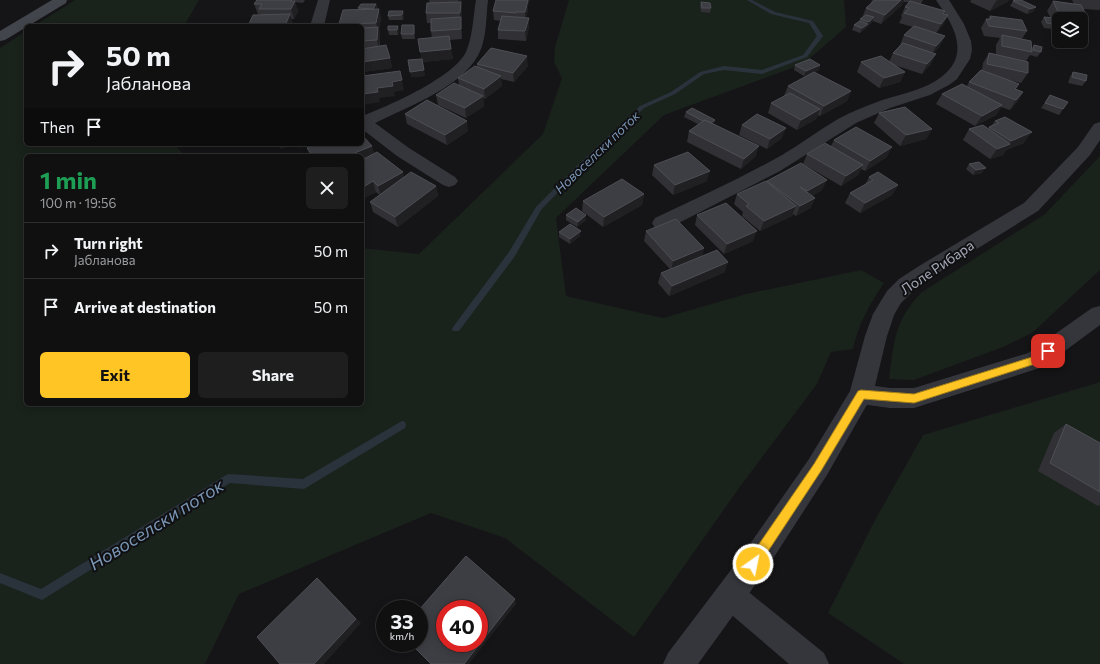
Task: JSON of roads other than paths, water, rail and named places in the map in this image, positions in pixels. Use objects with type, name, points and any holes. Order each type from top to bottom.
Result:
[{"type":"main road","points":[[0,37],[61,0]]},
{"type":"street","points":[[318,24],[324,0]]},
{"type":"street","points":[[364,121],[433,87],[451,76],[472,56],[477,42],[482,0]]},
{"type":"street","points":[[662,223],[752,179],[790,158],[841,124],[883,106],[931,89],[951,77],[959,68],[965,55],[965,47],[957,21],[942,0]]},
{"type":"street","points":[[364,122],[402,152],[449,181]]},
{"type":"street","name":"Лоле Рибара","points":[[679,664],[753,564],[818,467],[861,394],[876,336],[884,314],[894,297],[906,285],[926,271],[1031,206],[1084,151],[1100,127]]},
{"type":"street","points":[[861,394],[890,398],[914,398],[1035,360],[1100,314]]},
{"type":"street","points":[[730,594],[813,664]]},
{"type":"waterway","name":"Новоселски поток","points":[[456,329],[512,254],[538,209],[580,166],[642,107],[673,93],[702,73],[724,68],[762,72],[805,56],[820,36],[811,22],[773,13],[749,0]]},
{"type":"waterway","name":"Новоселски поток","points":[[0,578],[42,595],[229,478],[304,484],[402,425]]}]
